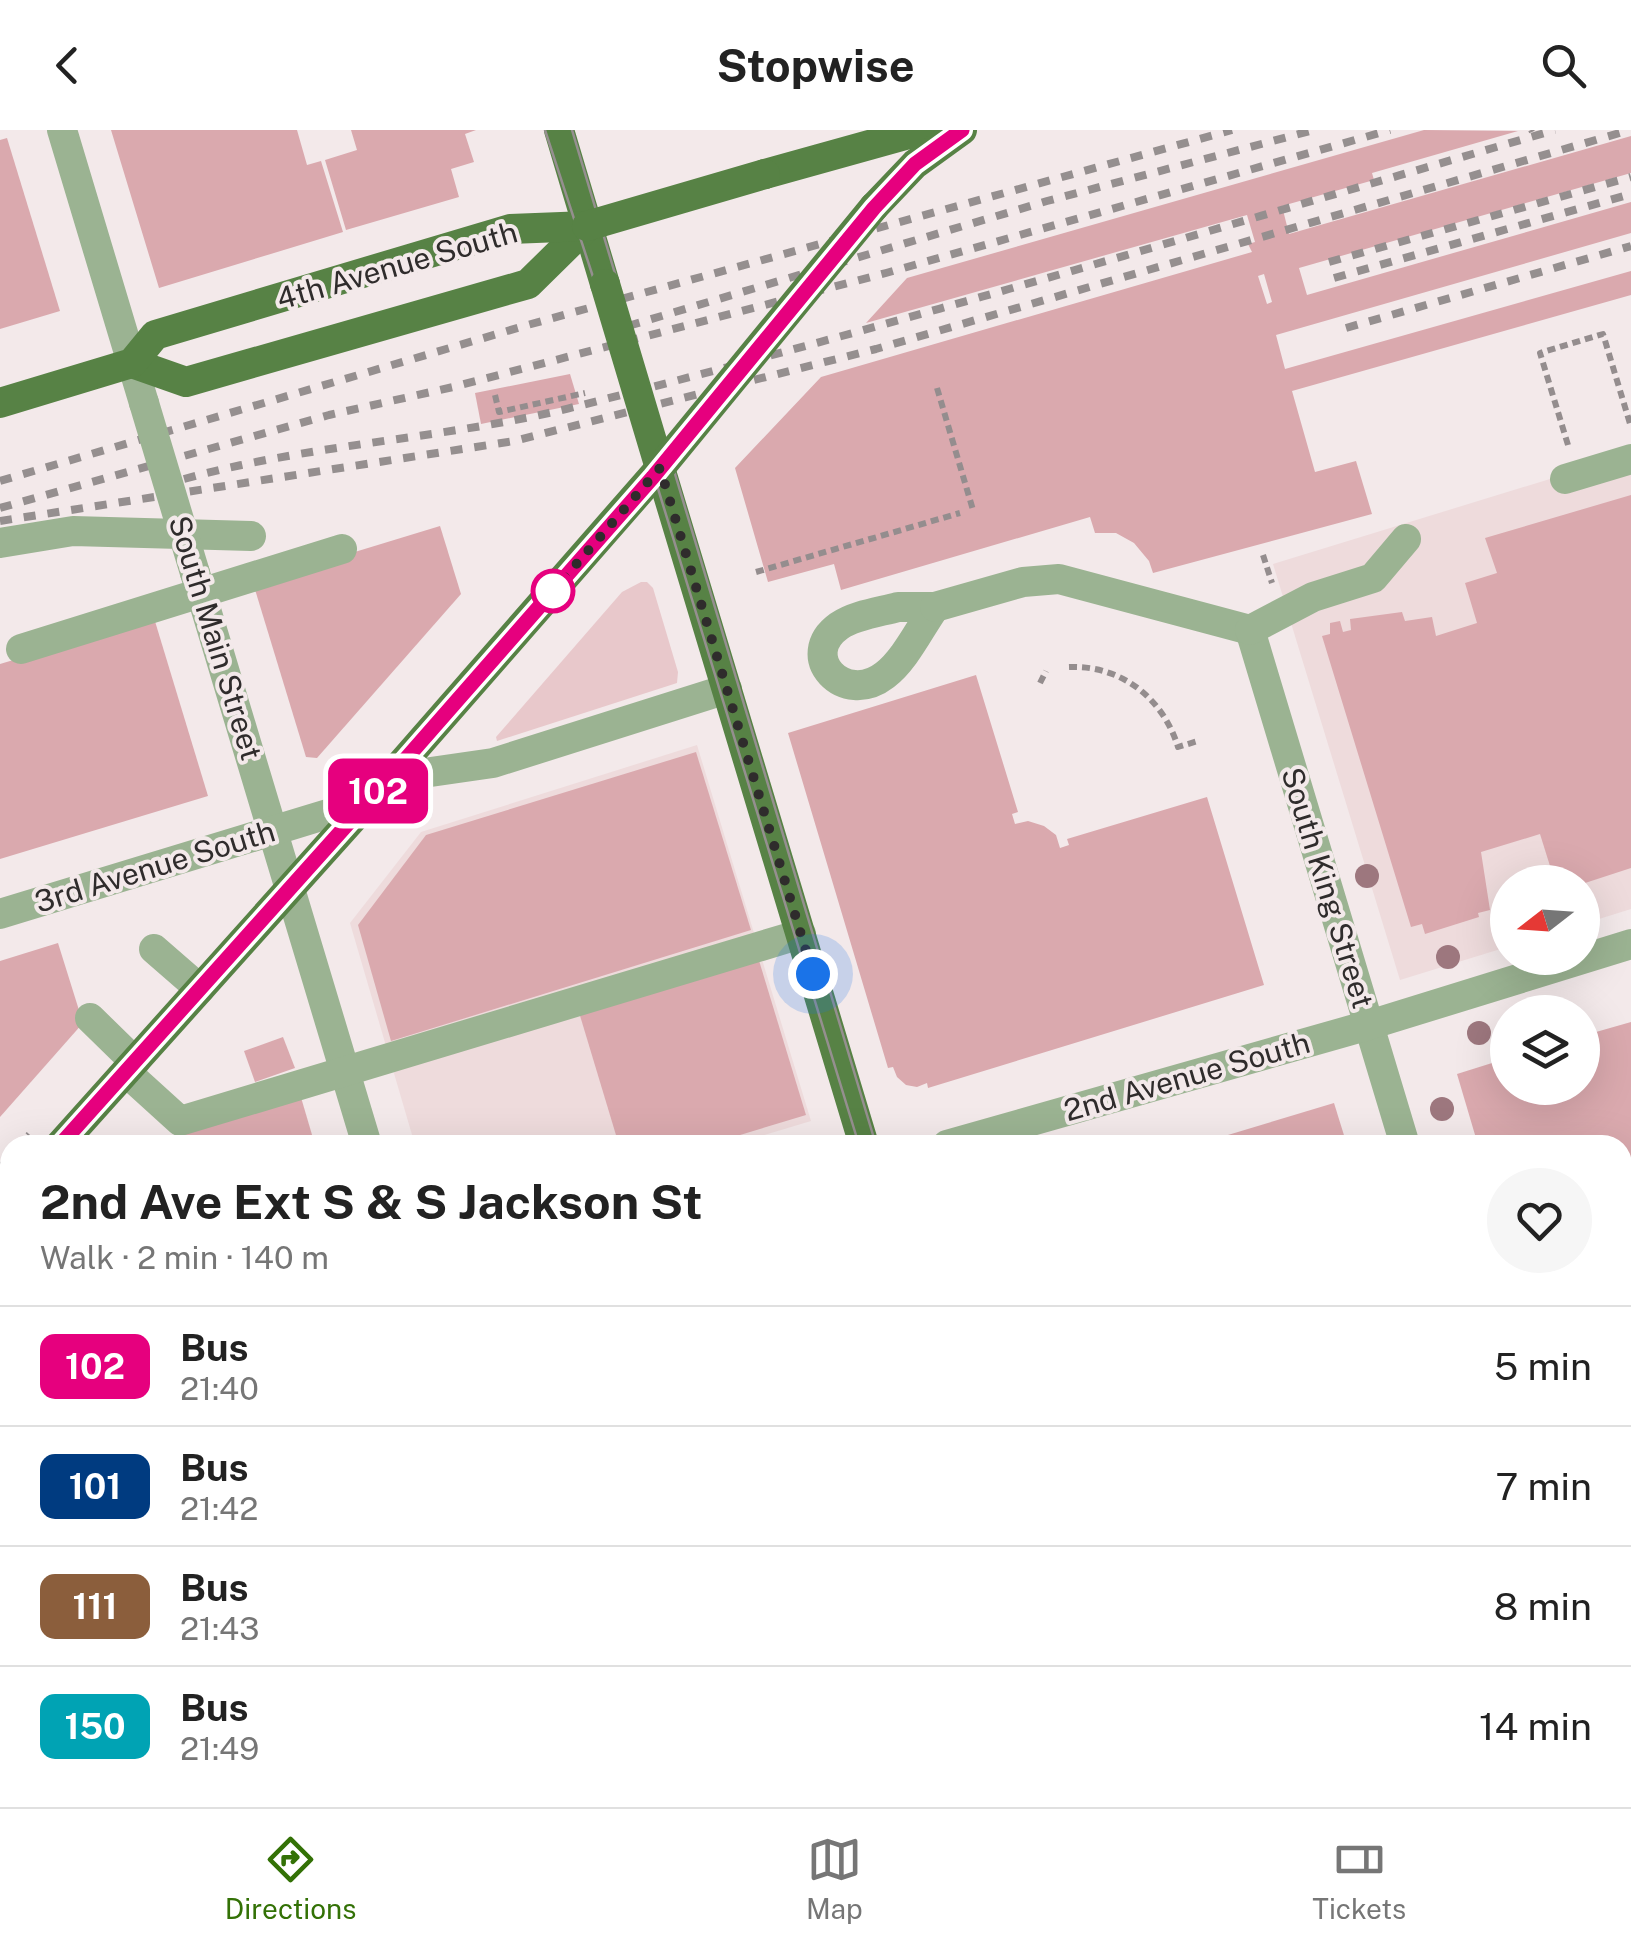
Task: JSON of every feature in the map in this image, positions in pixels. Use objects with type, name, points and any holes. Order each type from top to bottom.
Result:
[{"type":"main road","points":[[559,130],[861,1135]]},
{"type":"main road","name":"4th Avenue South","points":[[0,402],[132,363],[155,336],[510,229],[587,226],[924,130]]},
{"type":"main road","points":[[69,1135],[660,468],[874,208],[915,164],[962,130]]},
{"type":"main road","points":[[132,363],[186,382],[528,284],[587,226]]},
{"type":"street","name":"South Main Street","points":[[62,130],[364,1135]]},
{"type":"street","points":[[1566,463],[1631,459]]},
{"type":"street","points":[[0,543],[73,531],[251,536]]},
{"type":"street","points":[[935,607],[1023,582],[1059,579],[1250,630],[1313,596],[1373,578],[1406,539]]},
{"type":"street","points":[[21,649],[198,583],[342,549]]},
{"type":"street","name":"South King Street","points":[[1250,630],[1402,1135]]},
{"type":"street","points":[[389,778],[493,763],[727,690]]},
{"type":"street","name":"3rd Avenue South","points":[[0,914],[367,802]]},
{"type":"street","points":[[90,1018],[180,1121],[801,934]]},
{"type":"street","name":"2nd Avenue South","points":[[982,1135],[1368,1025],[1631,944]]},
{"type":"street","points":[[154,948],[200,989]]},
{"type":"path","points":[[1566,463],[1540,354],[1603,334],[1631,427]]},
{"type":"path","points":[[937,388],[973,510]]},
{"type":"path","points":[[496,395],[499,412],[586,393]]},
{"type":"path","points":[[952,439],[964,436]]},
{"type":"path","points":[[756,572],[960,514]]},
{"type":"path","points":[[1263,555],[1275,594]]},
{"type":"path","points":[[1068,667],[1101,669],[1138,687],[1166,718],[1178,747],[1198,741]]},
{"type":"path","points":[[1040,683],[1046,671]]},
{"type":"shaded area","points":[[1631,454],[1631,909],[1600,919],[1600,865],[1490,865],[1490,952],[1400,980],[1273,564]]},
{"type":"shaded area","points":[[641,582],[653,588],[678,672],[677,683],[497,741],[496,737],[622,592]]},
{"type":"shaded area","points":[[697,745],[811,1121],[764,1135],[412,1135],[350,923],[421,832]]},
{"type":"building","points":[[111,130],[297,130],[307,165],[321,161],[343,232],[159,288]]},
{"type":"building","points":[[351,130],[476,130],[465,134],[474,162],[451,169],[459,197],[346,230],[325,160],[357,150]]},
{"type":"building","points":[[1424,130],[1518,131],[1372,173],[1374,180],[1282,206],[1289,234],[1631,136],[1631,173],[1299,268],[1307,295],[1631,202],[1631,233],[1276,335],[1285,369],[1631,271],[1631,295],[1292,391],[1315,472],[1356,461],[1372,514],[1153,573],[1149,561],[1134,543],[1116,533],[1095,533],[1090,517],[841,590],[834,564],[768,582],[735,468],[821,377],[1252,252],[1248,244],[1255,242],[1247,215],[866,323],[907,278]],"holes":[[[1264,274],[1272,302],[1267,304],[1258,276]]]},
{"type":"building","points":[[7,138],[60,311],[0,329],[0,140]]},
{"type":"building","points":[[570,374],[579,404],[481,424],[475,393]]},
{"type":"building","points":[[1631,495],[1631,868],[1600,878],[1600,865],[1550,865],[1540,834],[1481,852],[1490,910],[1425,934],[1422,924],[1411,927],[1322,636],[1330,634],[1330,623],[1340,621],[1343,632],[1351,630],[1350,619],[1402,612],[1405,621],[1432,617],[1436,636],[1477,623],[1465,583],[1497,573],[1485,538]]},
{"type":"building","points":[[440,526],[461,594],[317,758],[306,757],[253,583]]},
{"type":"building","points":[[154,618],[208,796],[0,859],[0,664]]},
{"type":"building","points":[[976,675],[1018,812],[1012,814],[1015,824],[1028,821],[1044,826],[1056,835],[1060,848],[1069,845],[1067,839],[1207,797],[1264,985],[928,1088],[927,1083],[917,1087],[906,1085],[893,1067],[888,1068],[788,733]]},
{"type":"building","points":[[696,752],[751,930],[391,1041],[358,925],[426,835]]},
{"type":"building","points":[[58,943],[83,1023],[0,1117],[0,961]]},
{"type":"building","points":[[757,954],[806,1115],[740,1135],[616,1135],[578,1009]]},
{"type":"building","points":[[1631,1022],[1631,1135],[1475,1135],[1457,1074],[1490,1064],[1490,1105],[1600,1105],[1600,1031]]},
{"type":"building","points":[[283,1037],[295,1068],[255,1082],[244,1051]]},
{"type":"building","points":[[300,1094],[312,1135],[175,1135],[179,1130]]},
{"type":"building","points":[[1334,1103],[1344,1135],[1228,1135]]},
{"type":"tram line","points":[[545,130],[856,1135]]},
{"type":"tram line","points":[[572,130],[873,1135]]},
{"type":"railway","points":[[0,481],[524,326],[1232,130]]},
{"type":"railway","points":[[628,326],[1047,201],[1314,130]]},
{"type":"railway","points":[[0,508],[329,415],[453,387],[886,273],[1390,130]]},
{"type":"railway","points":[[184,479],[282,457],[480,426],[578,406],[946,307],[1555,130]]},
{"type":"railway","points":[[0,521],[514,441],[876,349],[1630,130]]},
{"type":"railway","points":[[1329,262],[1631,177]]},
{"type":"railway","points":[[1334,278],[1631,194]]},
{"type":"railway","points":[[1346,328],[1631,246]]},
{"type":"bus line","name":"102","points":[[69,1135],[653,477],[874,208],[915,164],[962,130]]},
{"type":"route","points":[[553,591],[660,468],[813,974]]}]
